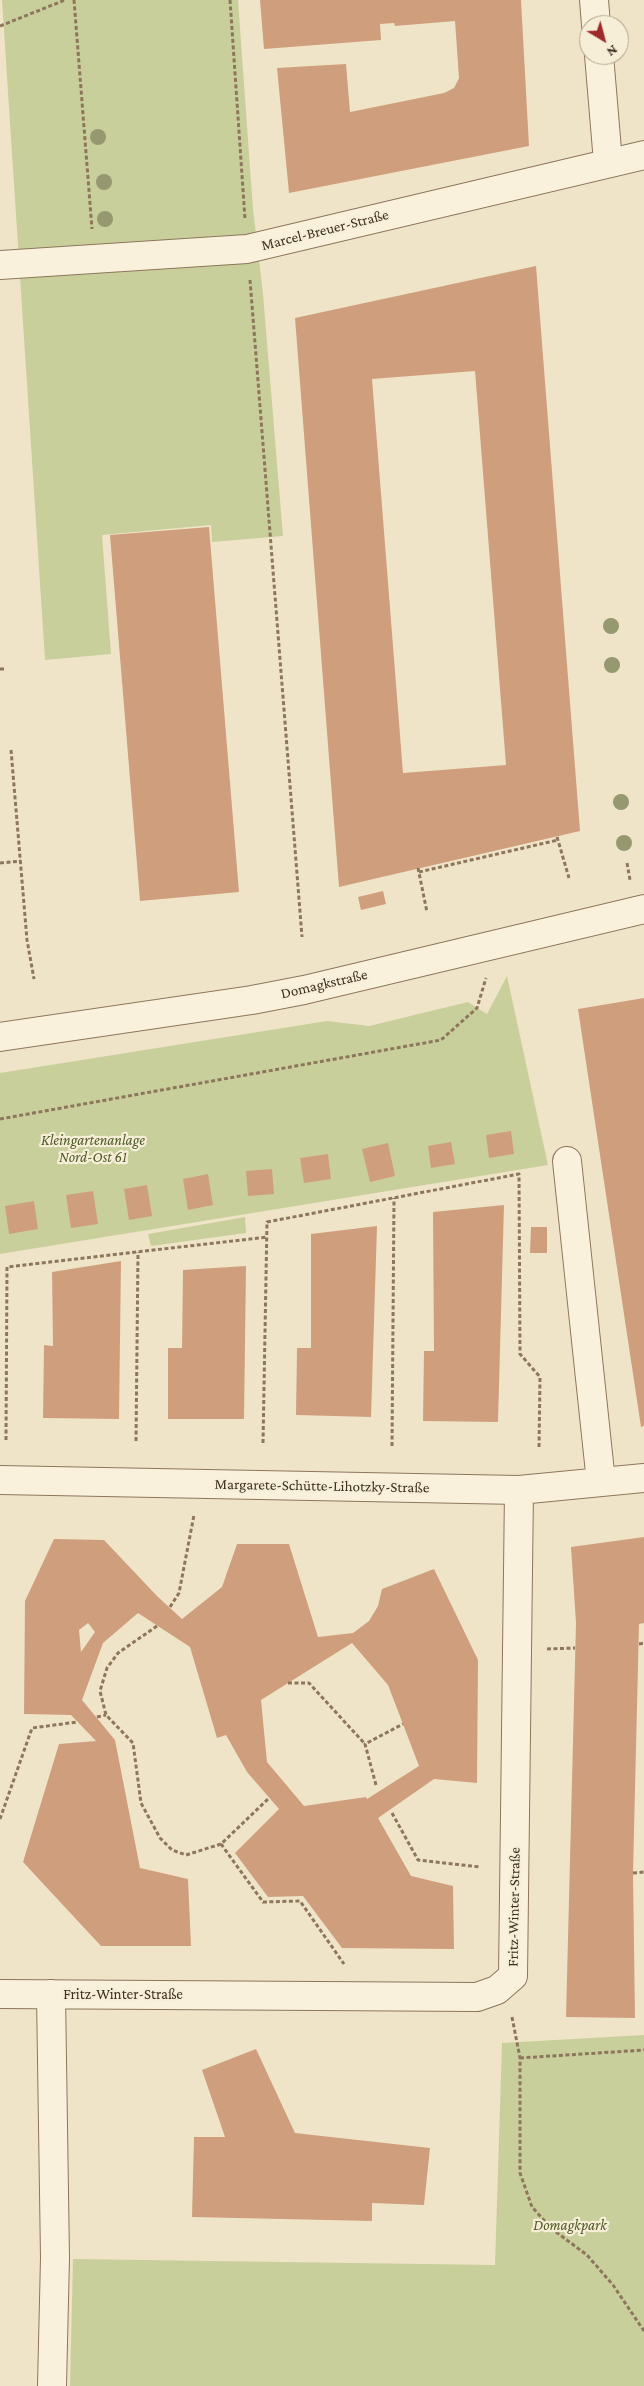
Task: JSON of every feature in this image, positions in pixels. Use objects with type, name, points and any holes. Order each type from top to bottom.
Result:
[{"type":"street","points":[[594,0],[595,15]]},
{"type":"street","points":[[600,65],[608,162]]},
{"type":"street","name":"Marcel-Breuer-Straße","points":[[0,266],[247,249],[608,162],[644,156]]},
{"type":"street","name":"Domagkstraße","points":[[0,1037],[252,1000],[644,909]]},
{"type":"street","points":[[567,1161],[601,1482]]},
{"type":"street","name":"Margarete-Schütte-Lihotzky-Straße","points":[[0,1480],[519,1490],[644,1478]]},
{"type":"street","name":"Fritz-Winter-Straße","points":[[51,1994],[367,1994],[477,1997],[497,1990],[513,1976],[519,1490]]},
{"type":"street","points":[[0,1994],[51,1994],[55,2258],[52,2386]]},
{"type":"path","points":[[0,26],[65,0]]},
{"type":"path","points":[[74,0],[94,259]]},
{"type":"path","points":[[230,0],[247,249],[302,937]]},
{"type":"path","points":[[11,750],[28,940],[34,979]]},
{"type":"path","points":[[427,912],[419,870],[557,838],[569,878]]},
{"type":"path","points":[[0,862],[21,860]]},
{"type":"path","points":[[0,1119],[441,1040],[478,1008],[486,976]]},
{"type":"path","points":[[262,1443],[267,1222],[519,1174],[520,1354],[540,1377],[540,1448]]},
{"type":"path","points":[[392,1446],[394,1198]]},
{"type":"path","points":[[6,1440],[7,1267],[266,1237]]},
{"type":"path","points":[[136,1441],[138,1252]]},
{"type":"path","points":[[170,1607],[179,1593],[194,1513]]},
{"type":"path","points":[[157,1626],[118,1653],[107,1668],[100,1691],[106,1716],[133,1743],[141,1803],[160,1838],[172,1850],[186,1855],[222,1844],[268,1799]]},
{"type":"path","points":[[638,1644],[644,1643]]},
{"type":"path","points":[[288,1683],[308,1683],[365,1744],[376,1785]]},
{"type":"path","points":[[96,1717],[106,1716]]},
{"type":"path","points":[[0,1819],[32,1728],[78,1722]]},
{"type":"path","points":[[365,1744],[403,1724]]},
{"type":"path","points":[[392,1813],[418,1860],[480,1866]]},
{"type":"path","points":[[222,1844],[264,1902],[300,1901],[345,1965]]},
{"type":"path","points":[[633,1873],[644,1872]]},
{"type":"path","points":[[497,1990],[514,2021],[520,2058],[520,2173],[532,2208],[552,2229],[587,2255],[613,2285],[644,2332]]},
{"type":"path","points":[[520,2058],[644,2050]]},
{"type":"green space","points":[[2,0],[238,0],[253,209],[263,294],[283,536],[212,542],[211,525],[102,535],[111,654],[45,660]]},
{"type":"green space","name":"Kleingartenanlage Nord-Ost 61","points":[[507,976],[548,1165],[0,1254],[0,1073],[327,1021],[369,1026],[468,1002],[487,1014]]},
{"type":"green space","points":[[245,1217],[246,1233],[151,1246],[148,1234]]},
{"type":"green space","name":"Domagkpark","points":[[644,2035],[644,2386],[70,2386],[73,2259],[495,2265],[502,2043]]},
{"type":"building","points":[[260,0],[521,0],[529,146],[289,193],[277,68],[346,64],[350,112],[444,93],[454,88],[459,78],[455,21],[395,26],[394,23],[380,24],[381,40],[264,49]]},
{"type":"building","points":[[536,266],[580,831],[339,887],[295,318]],"holes":[[[475,371],[506,765],[403,773],[372,379]]]},
{"type":"building","points":[[209,527],[239,892],[140,901],[110,535]]},
{"type":"building","points":[[383,891],[386,904],[361,910],[358,897]]},
{"type":"building","points":[[644,998],[644,1426],[641,1427],[578,1009]]},
{"type":"building","points":[[511,1131],[514,1154],[489,1158],[486,1135]]},
{"type":"building","points":[[451,1142],[455,1164],[431,1168],[428,1146]]},
{"type":"building","points":[[388,1143],[395,1176],[370,1182],[362,1149]]},
{"type":"building","points":[[328,1154],[331,1179],[304,1183],[300,1158]]},
{"type":"building","points":[[272,1169],[274,1194],[248,1196],[246,1171]]},
{"type":"building","points":[[208,1174],[213,1205],[188,1210],[183,1179]]},
{"type":"building","points":[[147,1185],[152,1216],[129,1220],[124,1189]]},
{"type":"building","points":[[93,1191],[98,1224],[71,1228],[66,1195]]},
{"type":"building","points":[[34,1201],[38,1229],[9,1234],[5,1206]]},
{"type":"building","points":[[504,1205],[498,1422],[423,1421],[424,1351],[434,1351],[433,1212]]},
{"type":"building","points":[[377,1226],[371,1417],[296,1415],[297,1348],[311,1348],[311,1234]]},
{"type":"building","points":[[531,1227],[547,1227],[547,1253],[530,1253]]},
{"type":"building","points":[[121,1261],[119,1419],[43,1418],[44,1345],[53,1346],[52,1272]]},
{"type":"building","points":[[246,1266],[244,1419],[168,1419],[168,1348],[182,1348],[183,1270]]},
{"type":"building","points":[[644,1537],[644,1623],[639,1624],[633,1873],[635,2018],[566,2017],[576,1623],[571,1547]]},
{"type":"building","points":[[54,1539],[104,1540],[157,1596],[182,1619],[222,1587],[237,1544],[289,1544],[318,1637],[353,1633],[369,1621],[378,1606],[382,1589],[434,1569],[478,1660],[477,1783],[434,1779],[378,1818],[411,1876],[453,1886],[454,1949],[342,1948],[303,1896],[268,1897],[235,1853],[279,1809],[247,1772],[226,1735],[217,1738],[190,1647],[138,1613],[103,1643],[82,1700],[115,1740],[140,1868],[188,1879],[191,1946],[101,1946],[23,1862],[59,1744],[96,1741],[71,1715],[24,1714],[25,1601]],"holes":[[[88,1623],[95,1632],[81,1652],[79,1630]],[[352,1643],[388,1685],[419,1766],[367,1799],[366,1797],[304,1806],[267,1762],[261,1700]]]},
{"type":"building","points":[[256,2049],[295,2133],[430,2148],[424,2205],[372,2203],[372,2221],[192,2217],[194,2137],[225,2137],[202,2070]]}]
